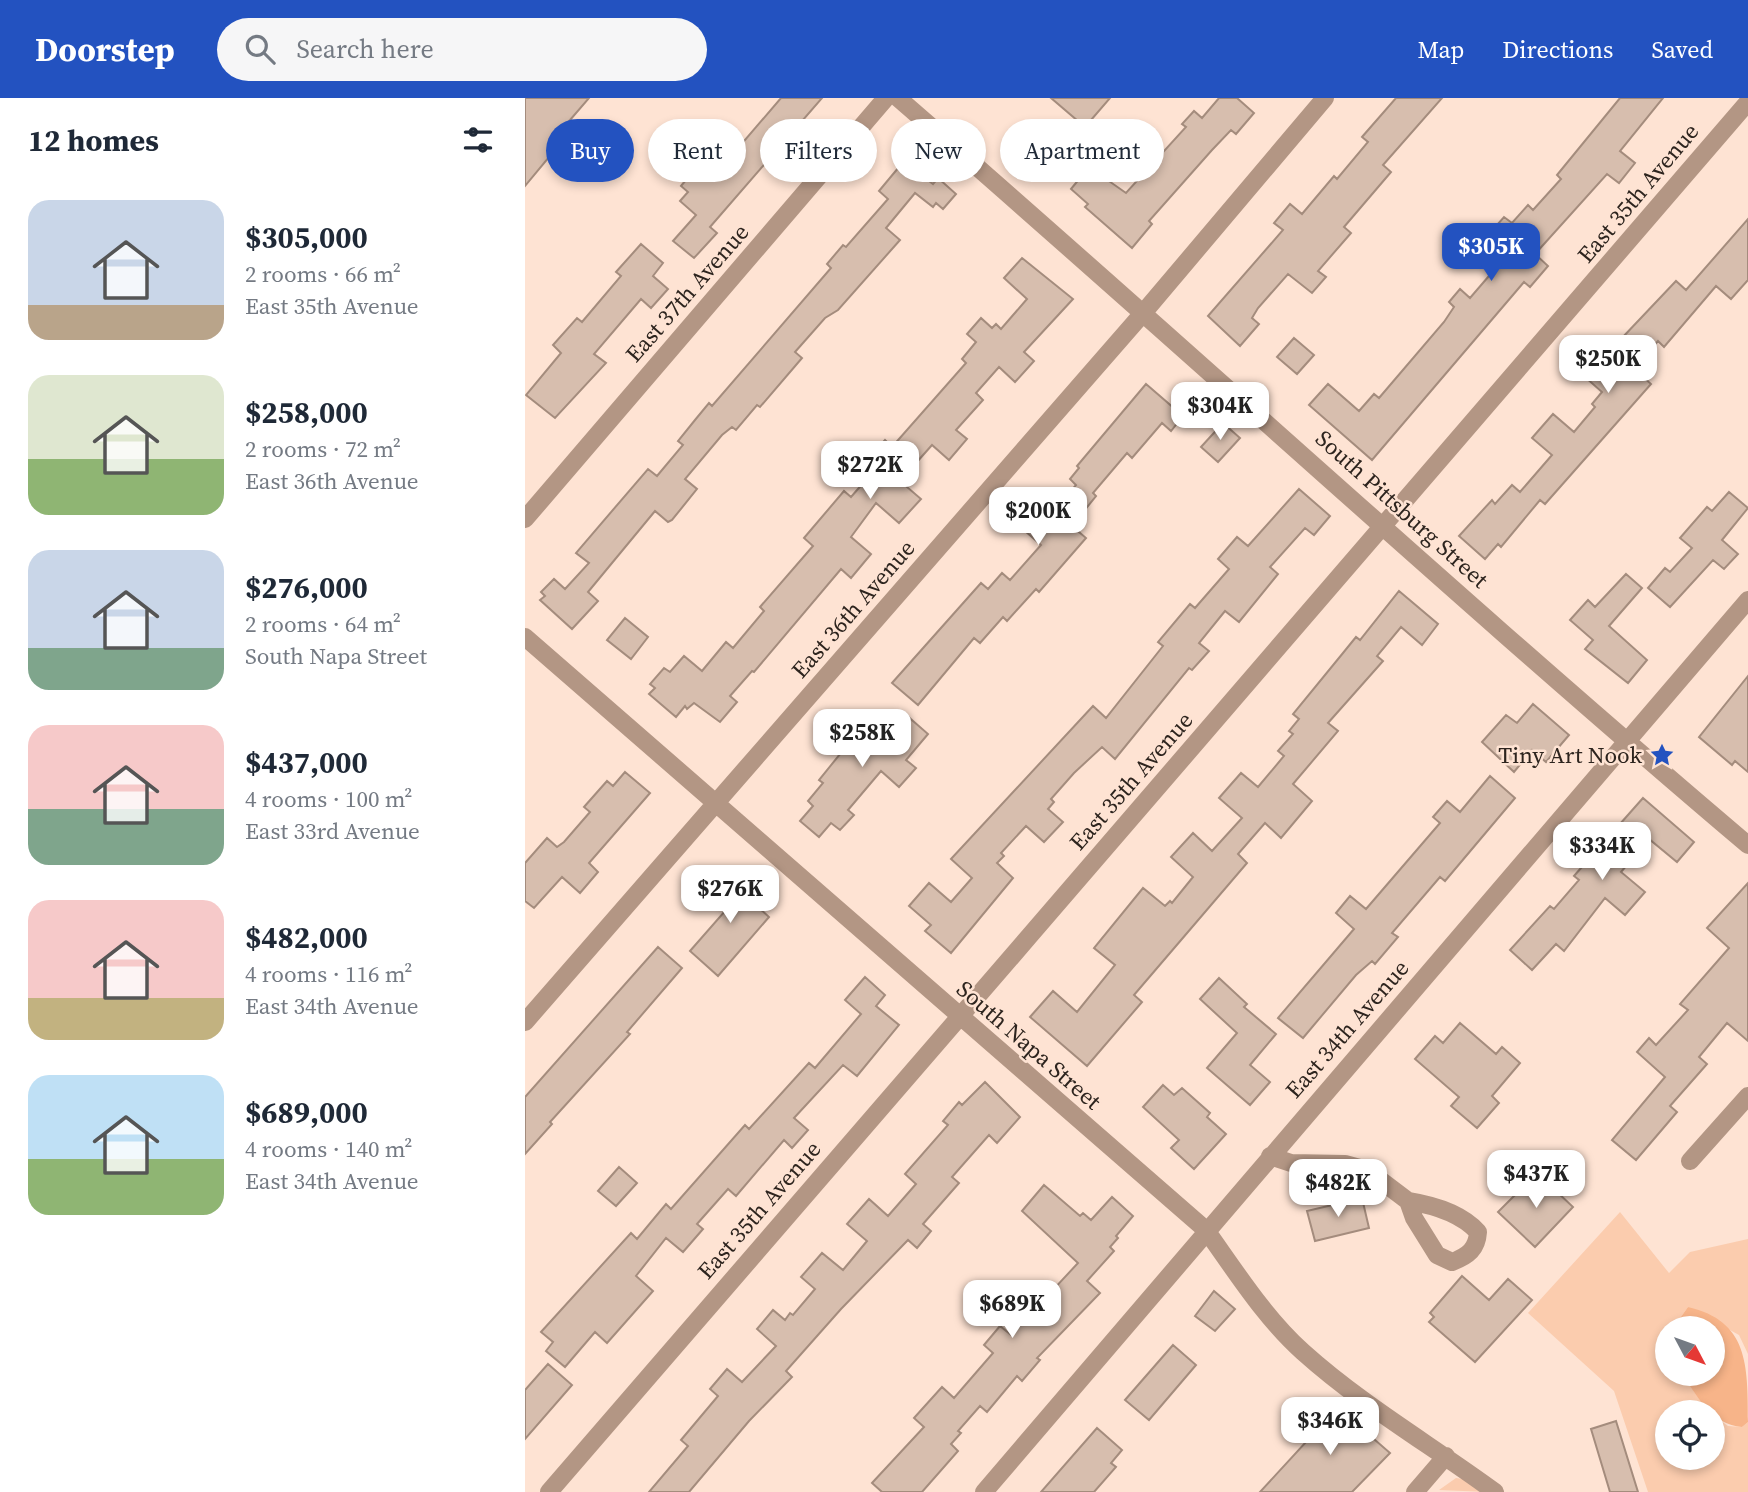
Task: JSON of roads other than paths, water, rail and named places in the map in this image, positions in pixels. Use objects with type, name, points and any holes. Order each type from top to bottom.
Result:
[{"type":"street","name":"East 37th Avenue","points":[[525,519],[886,98]]},
{"type":"street","name":"South Pittsburg Street","points":[[898,98],[1144,312],[1626,742],[1748,845]]},
{"type":"street","name":"East 36th Avenue","points":[[525,1023],[1144,312],[1325,98]]},
{"type":"street","name":"East 35th Avenue","points":[[549,1492],[957,1016],[1385,527],[1748,102]]},
{"type":"street","name":"East 34th Avenue","points":[[984,1492],[1748,600]]},
{"type":"street","name":"South Napa Street","points":[[525,637],[957,1016],[1206,1230],[1260,1305],[1302,1351],[1398,1426],[1495,1492]]},
{"type":"street","points":[[1690,1161],[1748,1096]]},
{"type":"street","points":[[1270,1156],[1291,1163],[1345,1164],[1367,1171],[1408,1201]]},
{"type":"street","points":[[1415,1492],[1446,1457]]},
{"type":"place","name":"Tiny Art Nook","points":[[1662,755]]}]
